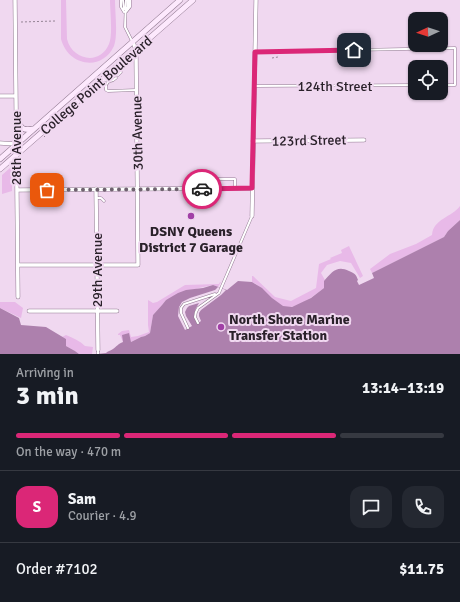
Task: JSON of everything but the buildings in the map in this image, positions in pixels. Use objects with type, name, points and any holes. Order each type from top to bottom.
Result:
[{"type":"main road","name":"College Point Boulevard","points":[[0,159],[180,0]]},
{"type":"main road","name":"College Point Boulevard","points":[[0,169],[193,0]]},
{"type":"main road","points":[[16,118],[21,127],[26,130],[33,130]]},
{"type":"street","name":"28th Avenue","points":[[16,0],[18,297]]},
{"type":"street","points":[[252,216],[256,0]]},
{"type":"street","points":[[132,42],[136,50]]},
{"type":"street","name":"30th Avenue","points":[[97,265],[138,265],[136,50]]},
{"type":"street","points":[[0,96],[16,96]]},
{"type":"street","name":"123rd Street","points":[[253,141],[364,140]]},
{"type":"street","points":[[0,143],[16,144]]},
{"type":"street","points":[[17,190],[252,188]]},
{"type":"street","name":"29th Avenue","points":[[96,189],[98,352]]},
{"type":"street","points":[[18,265],[97,265]]},
{"type":"street","points":[[29,311],[118,311]]},
{"type":"lane","points":[[125,12],[121,7],[126,0]]},
{"type":"lane","points":[[126,0],[125,27],[131,37],[132,42]]},
{"type":"lane","points":[[125,12],[130,7],[126,0]]},
{"type":"lane","points":[[255,52],[455,48],[456,85],[448,85]]},
{"type":"lane","points":[[118,76],[121,72],[119,65]]},
{"type":"lane","points":[[103,79],[109,81],[116,78]]},
{"type":"lane","points":[[109,81],[106,85],[106,90],[108,91],[136,90]]},
{"type":"lane","name":"124th Street","points":[[254,86],[408,86]]},
{"type":"lane","points":[[190,189],[189,179],[235,178],[235,188]]},
{"type":"lane","points":[[97,198],[101,198],[104,201]]},
{"type":"lane","points":[[198,323],[195,316],[198,308],[218,293],[221,288],[252,216]]},
{"type":"lane","points":[[188,328],[181,313],[181,308],[184,304],[218,293]]},
{"type":"path","points":[[21,22],[55,21]]},
{"type":"path","points":[[272,58],[278,57],[278,51]]},
{"type":"shaded area","points":[[61,0],[66,0],[67,39],[70,46],[74,52],[80,56],[93,58],[105,51],[109,44],[111,29],[110,0],[115,0],[116,30],[114,46],[109,54],[102,60],[86,62],[78,60],[65,48],[61,39]]},
{"type":"shaded area","points":[[12,168],[12,191],[2,194],[2,175]]},
{"type":"shaded area","points":[[460,206],[460,220],[444,237],[372,273],[370,269],[390,254],[416,244],[432,235],[436,225],[457,210]]},
{"type":"shaded area","points":[[460,220],[460,354],[97,354],[106,353],[123,342],[122,335],[129,333],[131,342],[150,333],[153,315],[166,300],[186,290],[213,285],[227,290],[238,281],[252,282],[262,288],[283,306],[292,307],[311,298],[324,288],[324,281],[335,270],[345,269],[354,273],[359,285],[374,278],[372,273],[444,237]]},
{"type":"shaded area","points":[[349,246],[363,276],[360,278],[351,263],[340,261],[327,265],[321,273],[325,280],[324,288],[298,305],[292,307],[282,306],[252,282],[253,276],[275,297],[291,301],[316,288],[319,264],[342,253],[341,250]]},
{"type":"shaded area","points":[[220,282],[218,287],[213,285],[199,288],[166,300],[153,315],[150,333],[145,336],[131,342],[128,333],[123,342],[120,335],[118,335],[122,331],[129,330],[131,337],[149,332],[148,300],[153,303],[157,302],[185,285],[219,284]]},
{"type":"shaded area","points":[[0,302],[15,302],[23,308],[21,318],[0,308]]},
{"type":"shaded area","points":[[0,308],[19,318],[21,325],[46,327],[66,339],[66,346],[79,354],[0,354]]},
{"type":"shaded area","points":[[66,335],[79,341],[85,346],[93,347],[92,354],[79,354],[66,346],[66,339],[62,337]]},
{"type":"pier","points":[[218,287],[226,290],[201,310],[199,316],[201,321],[197,324],[194,315],[199,303],[187,308],[185,312],[186,316],[192,326],[185,330],[178,316],[179,307],[182,302],[215,290]]},
{"type":"way so far","points":[[47,190],[202,189]]},
{"type":"place","name":"DSNY Queens District 7 Garage","points":[[191,216]]},
{"type":"place","name":"North Shore Marine Transfer Station","points":[[221,327]]},
{"type":"route","points":[[202,189],[252,188],[255,52],[354,50]]}]
